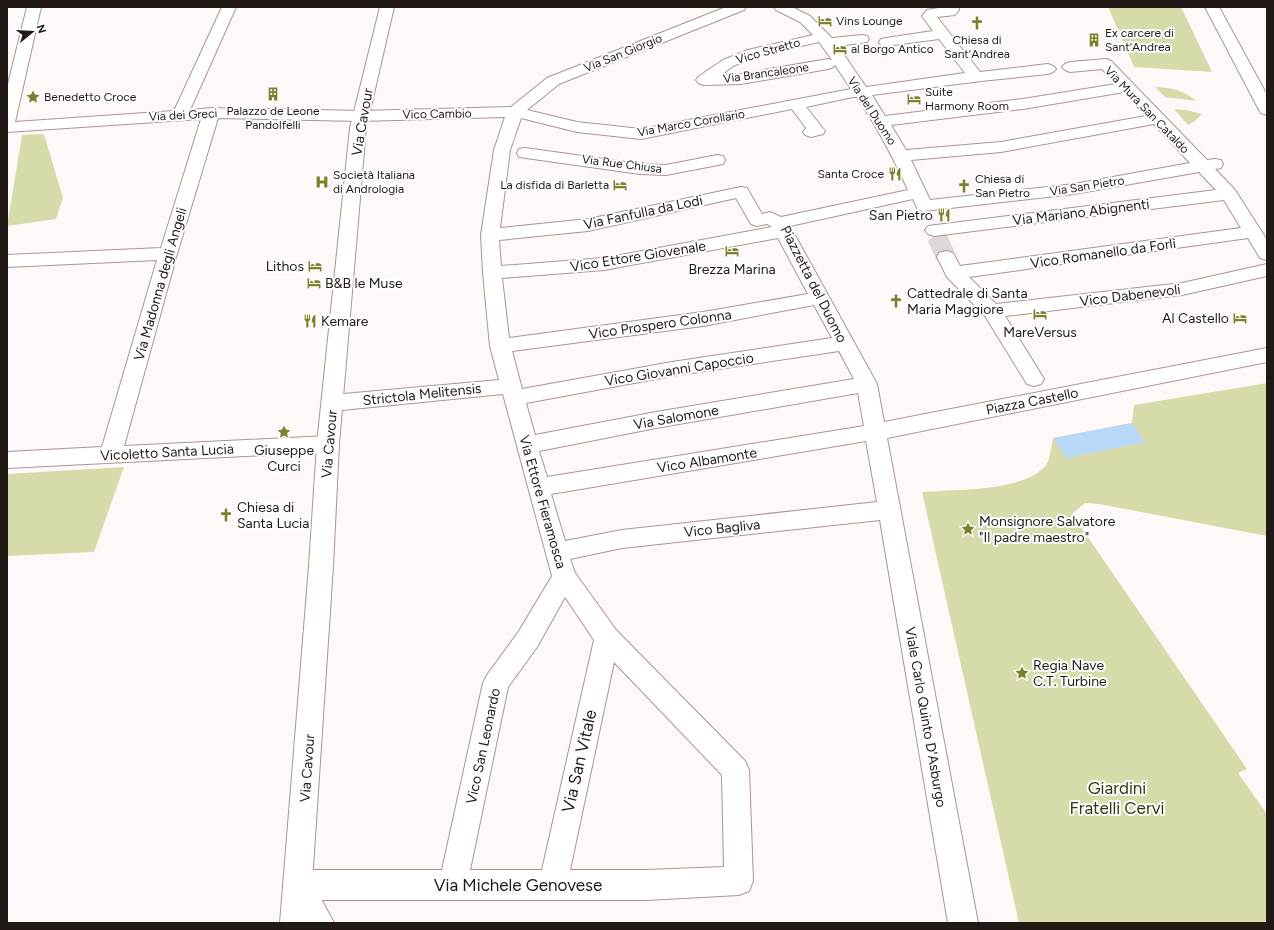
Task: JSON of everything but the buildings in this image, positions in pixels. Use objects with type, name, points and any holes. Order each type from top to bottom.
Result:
[{"type":"street","points":[[7,121],[34,7]]},
{"type":"street","points":[[180,115],[229,7]]},
{"type":"street","name":"Via Cavour","points":[[295,923],[328,444],[360,116],[387,7]]},
{"type":"street","name":"Via San Giorgio","points":[[515,112],[552,81],[739,7]]},
{"type":"street","name":"Via del Duomo","points":[[781,7],[805,19],[821,39],[854,93],[881,121],[901,156],[935,233]]},
{"type":"street","points":[[952,7],[950,12],[929,14],[929,16],[975,76]]},
{"type":"street","points":[[1212,7],[1267,110]]},
{"type":"street","name":"Vico Stretto","points":[[704,80],[728,63],[753,53],[821,39],[872,38],[876,43],[942,34]]},
{"type":"street","name":"Via Brancaleone","points":[[704,80],[741,78],[835,62]]},
{"type":"street","name":"Via Mura San Cataldo","points":[[1088,66],[1106,64],[1157,119],[1209,165],[1267,254]]},
{"type":"street","name":"Via Marco Corollario","points":[[515,112],[577,127],[641,134],[854,93],[975,76],[1088,66]]},
{"type":"street","points":[[881,121],[1023,104],[1127,87]]},
{"type":"street","points":[[796,104],[817,131],[812,132]]},
{"type":"street","name":"Vico Cambio","points":[[360,116],[515,112]]},
{"type":"street","name":"Via Ettore Fieramosca","points":[[515,112],[502,150],[490,235],[492,273],[500,346],[556,552],[564,577],[607,638],[735,770],[739,881]]},
{"type":"street","name":"Via dei Greci","points":[[7,126],[211,113],[360,116]]},
{"type":"street","name":"Via Madonna degli Angeli","points":[[111,455],[168,254],[211,113]]},
{"type":"street","points":[[901,156],[1001,147],[1157,119]]},
{"type":"street","name":"Via Rue Chiusa","points":[[502,150],[591,161],[640,169],[666,170],[717,160]]},
{"type":"street","name":"Via San Pietro","points":[[921,200],[1074,189],[1209,165]]},
{"type":"street","name":"Via Fanfulla da Lodi","points":[[490,235],[588,225],[741,192],[757,220],[770,218],[781,227]]},
{"type":"street","name":"Via Mariano Abignenti","points":[[935,233],[1229,194]]},
{"type":"street","name":"Piazzetta del Duomo","points":[[875,432],[867,384],[781,227],[921,200]]},
{"type":"street","name":"Vico Ettore Giovenale","points":[[492,273],[604,264],[781,227]]},
{"type":"street","name":"Vico Romanello da Forlì","points":[[992,311],[950,265],[1253,232]]},
{"type":"street","points":[[7,261],[168,254]]},
{"type":"street","name":"Vico Dabenevoli","points":[[992,311],[1182,289],[1267,270]]},
{"type":"street","name":"Vico Prospero Colonna","points":[[500,346],[703,320],[820,298]]},
{"type":"street","points":[[992,311],[1034,379]]},
{"type":"street","name":"Vico Giovanni Capoccio","points":[[513,392],[844,342]]},
{"type":"street","name":"Piazza Castello","points":[[875,432],[1267,355]]},
{"type":"street","name":"Via Salomone","points":[[526,445],[656,420],[867,384]]},
{"type":"street","name":"Strictola Melitensis","points":[[332,403],[513,392]]},
{"type":"street","points":[[875,432],[889,510]]},
{"type":"street","name":"Vico Albamonte","points":[[539,487],[875,432]]},
{"type":"street","name":"Vicoletto Santa Lucia","points":[[7,460],[328,444]]},
{"type":"street","name":"Vico Bagliva","points":[[556,552],[622,539],[889,510]]},
{"type":"street","name":"Viale Carlo Quinto D'Asburgo","points":[[889,510],[963,923]]},
{"type":"street","name":"Vico San Leonardo","points":[[453,885],[496,683],[528,639],[564,577]]},
{"type":"street","name":"Via San Vitale","points":[[552,884],[607,638]]},
{"type":"street","name":"Via Michele Genovese","points":[[298,885],[647,885],[739,881]]},
{"type":"street","points":[[298,885],[319,923]]},
{"type":"green space","points":[[1108,7],[1181,7],[1212,72],[1134,67]]},
{"type":"green space","points":[[1155,87],[1177,90],[1196,101],[1165,97]]},
{"type":"green space","points":[[1174,109],[1186,110],[1202,114],[1188,125]]},
{"type":"green space","points":[[44,134],[63,198],[56,219],[7,226],[22,135]]},
{"type":"green space","name":"Giardini Fratelli Cervi","points":[[1267,383],[1267,536],[1099,504],[1085,503],[1072,514],[1247,769],[1238,773],[1267,814],[1267,923],[1019,923],[922,492],[988,488],[1006,485],[1022,480],[1036,474],[1046,465],[1050,455],[1053,438],[1132,423],[1134,405]]},
{"type":"green space","points":[[124,467],[94,552],[7,556],[7,474]]},
{"type":"water","points":[[1132,423],[1145,442],[1066,458],[1053,438]]},
{"type":"tunnel","points":[[937,237],[946,257]]},
{"type":"place","name":"Vins Lounge","points":[[825,21]]},
{"type":"place","name":"Chiesa di Sant'Andrea","points":[[977,23]]},
{"type":"place","name":"Ex carcere di Sant'Andrea","points":[[1094,40]]},
{"type":"place","name":"al Borgo Antico","points":[[840,49]]},
{"type":"place","name":"Palazzo de Leone Pandolfelli","points":[[273,94]]},
{"type":"place","name":"Benedetto Croce","points":[[33,97]]},
{"type":"place","name":"Suite Harmony Room","points":[[914,99]]},
{"type":"place","name":"Santa Croce","points":[[895,174]]},
{"type":"place","name":"Società Italiana di Andrologia","points":[[322,182]]},
{"type":"place","name":"La disfida di Barletta","points":[[620,185]]},
{"type":"place","name":"Chiesa di San Pietro","points":[[964,186]]},
{"type":"place","name":"San Pietro","points":[[944,215]]},
{"type":"place","name":"Brezza Marina","points":[[732,251]]},
{"type":"place","name":"Lithos","points":[[315,266]]},
{"type":"place","name":"B&B le Muse","points":[[314,283]]},
{"type":"place","name":"Cattedrale di Santa Maria Maggiore","points":[[896,301]]},
{"type":"place","name":"MareVersus","points":[[1040,314]]},
{"type":"place","name":"Al Castello","points":[[1240,318]]},
{"type":"place","name":"Kemare","points":[[310,321]]},
{"type":"place","name":"Giuseppe Curci","points":[[284,432]]},
{"type":"place","name":"Chiesa di Santa Lucia","points":[[226,515]]},
{"type":"place","name":"Monsignore Salvatore \"Il padre maestro\"","points":[[968,529]]},
{"type":"place","name":"Regia Nave C.T. Turbine","points":[[1022,673]]}]
